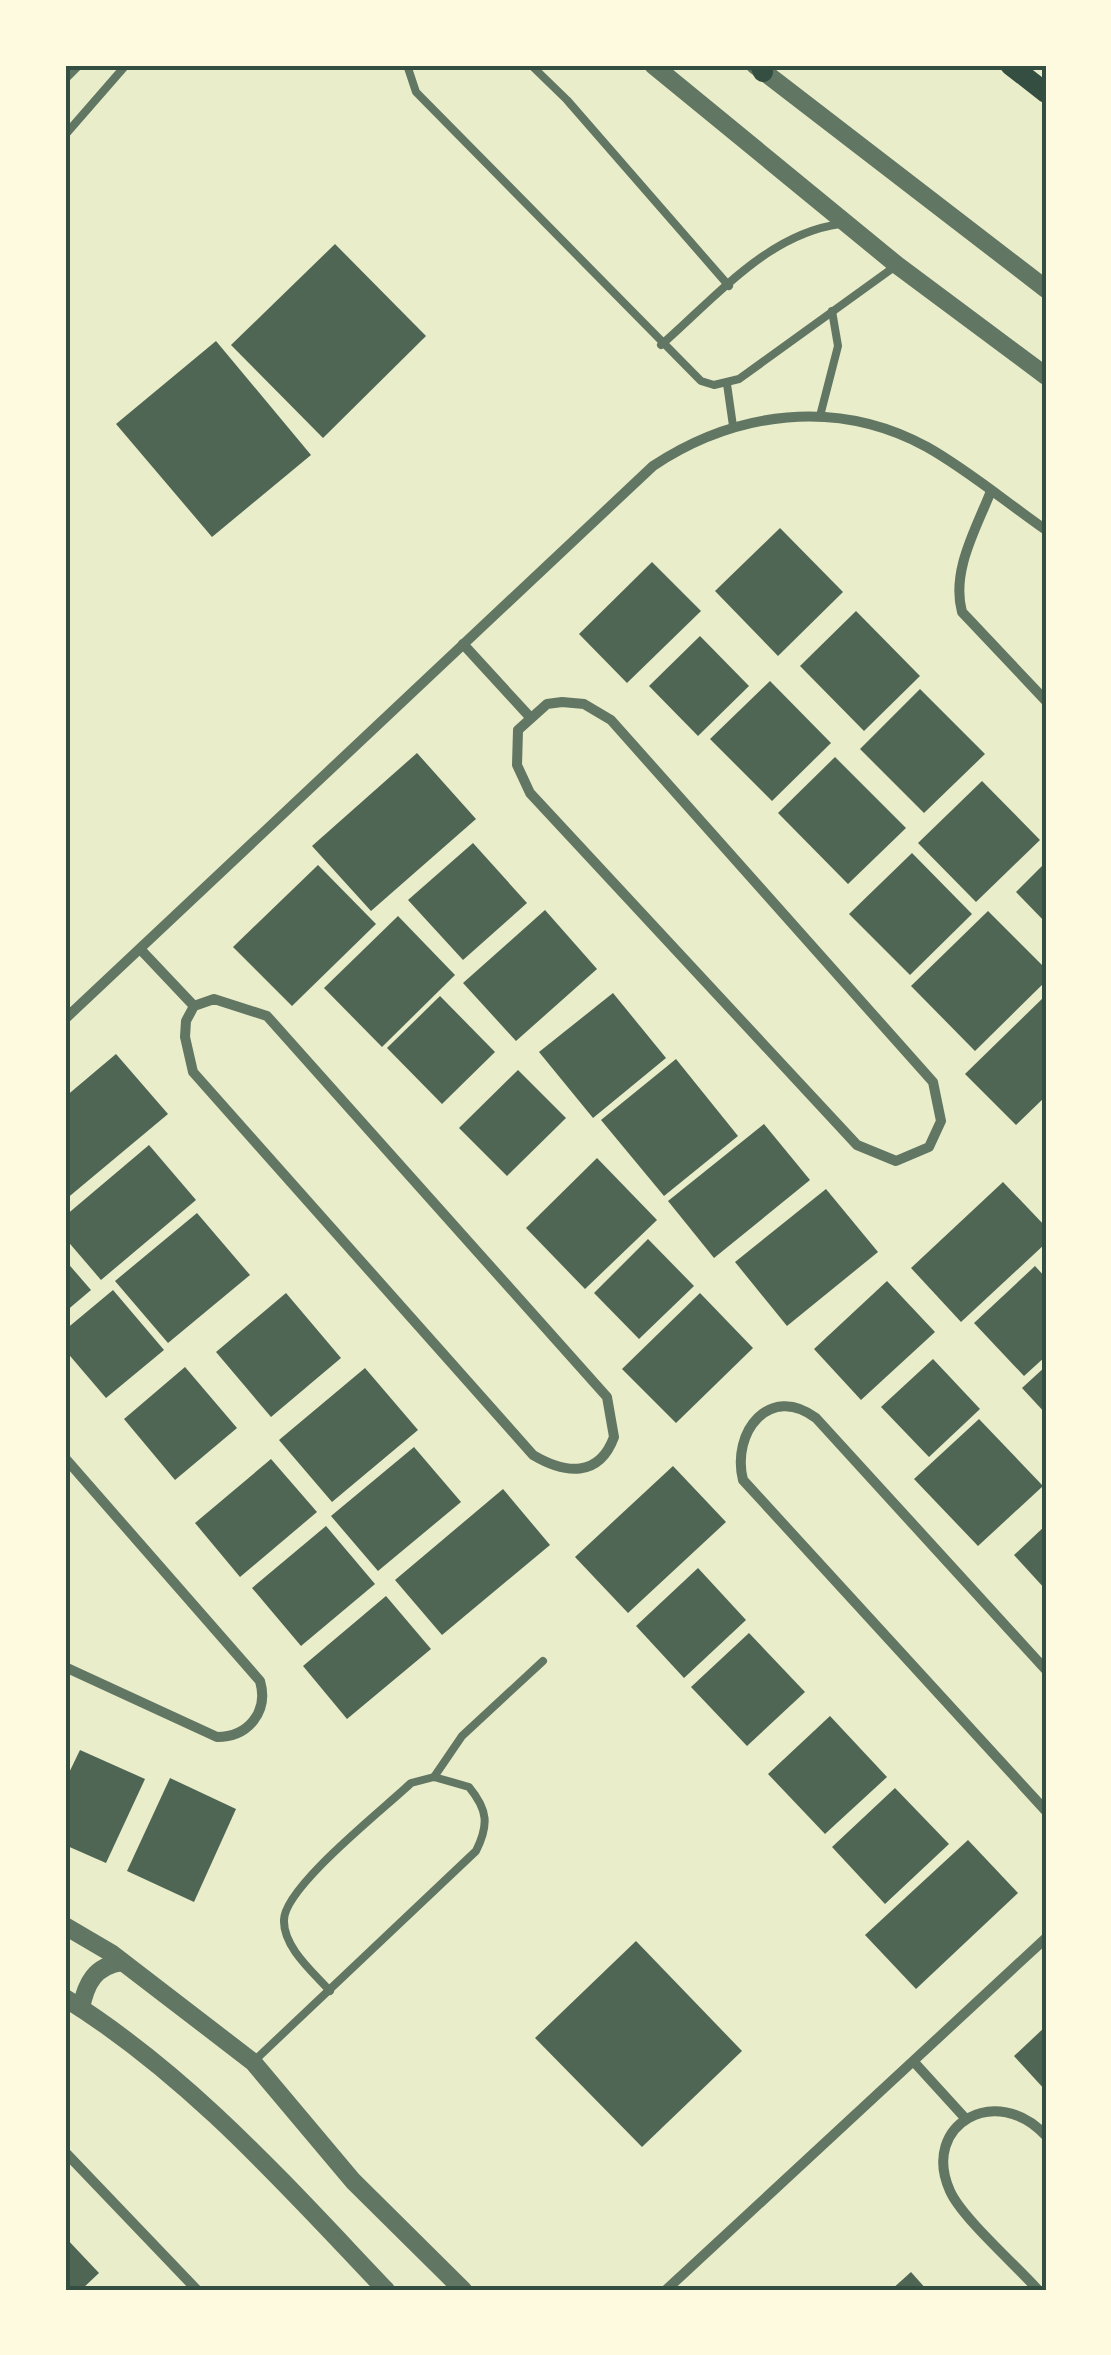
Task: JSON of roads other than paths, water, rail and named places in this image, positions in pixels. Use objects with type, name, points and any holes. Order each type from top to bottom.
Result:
[{"type":"main road","points":[[1010,65],[1046,92]]},
{"type":"street","points":[[65,78],[78,65]]},
{"type":"street","points":[[654,65],[844,223],[1046,376]]},
{"type":"street","points":[[759,67],[1046,289]]},
{"type":"street","points":[[65,1019],[142,951],[652,466],[705,436],[762,419],[820,416],[903,436],[1046,530]]},
{"type":"street","points":[[990,491],[959,574],[962,612],[1046,701]]},
{"type":"street","points":[[463,644],[529,716]]},
{"type":"street","points":[[562,702],[584,704],[610,720],[933,1082],[941,1122],[928,1147],[896,1160],[857,1145],[530,793],[517,766],[514,748],[518,730],[529,716],[546,704],[562,702]]},
{"type":"street","points":[[142,951],[194,1006]]},
{"type":"street","points":[[214,999],[267,1016],[608,1397],[614,1437],[598,1464],[582,1470],[554,1467],[533,1455],[193,1072],[184,1037],[186,1021],[194,1006],[214,999]]},
{"type":"street","points":[[1046,1670],[816,1418],[796,1408],[782,1408],[754,1421],[738,1452],[743,1480],[1046,1810]]},
{"type":"street","points":[[65,1458],[260,1681],[261,1705],[250,1726],[230,1737],[217,1737],[65,1667]]},
{"type":"street","points":[[65,1926],[122,1962],[253,2062],[354,2181],[463,2290]]},
{"type":"street","points":[[666,2290],[1046,1938]]},
{"type":"street","points":[[122,1962],[107,1964],[73,2003],[153,2058],[222,2119],[386,2290]]},
{"type":"street","points":[[914,2062],[966,2118]]},
{"type":"street","points":[[1038,2290],[952,2195],[946,2178],[948,2142],[966,2118],[992,2109],[1008,2111],[1022,2115],[1046,2136]]},
{"type":"street","points":[[65,2152],[198,2290]]},
{"type":"lane","points":[[65,135],[126,65]]},
{"type":"lane","points":[[408,65],[416,92],[701,382],[727,384],[897,265]]},
{"type":"lane","points":[[531,65],[567,100],[729,286]]},
{"type":"lane","points":[[661,345],[795,236],[844,223]]},
{"type":"lane","points":[[820,416],[838,346],[832,311]]},
{"type":"lane","points":[[727,384],[733,426]]},
{"type":"lane","points":[[434,1776],[462,1736],[543,1661]]},
{"type":"lane","points":[[253,2062],[330,1991],[476,1851],[486,1830],[480,1800],[469,1787],[434,1776],[411,1783],[292,1895],[283,1921],[286,1934],[295,1951],[330,1991]]}]
